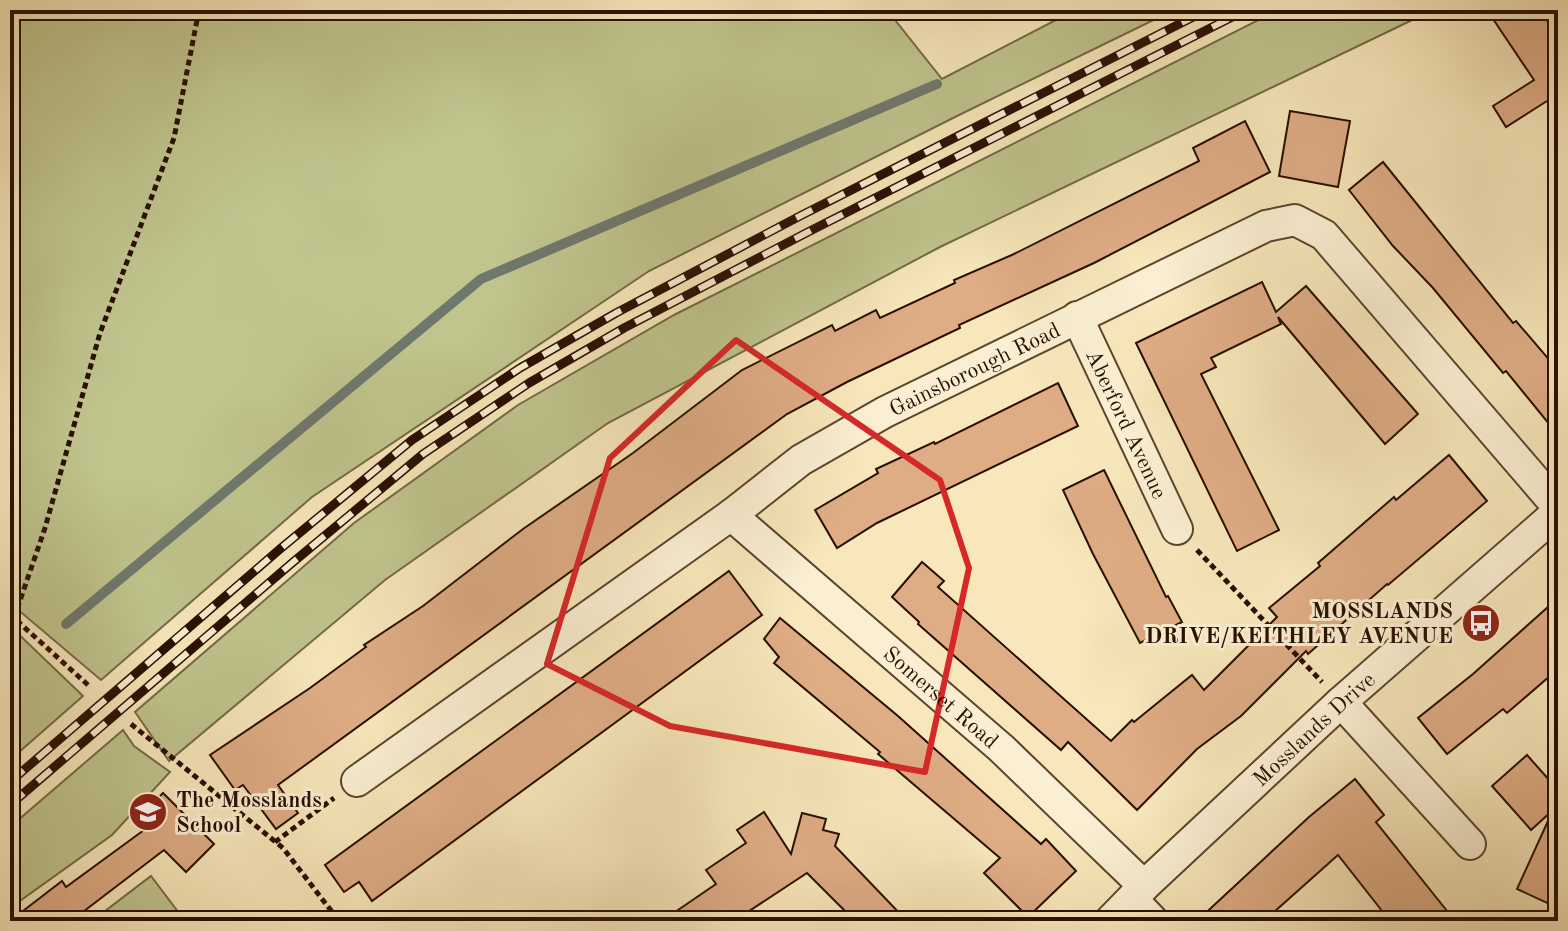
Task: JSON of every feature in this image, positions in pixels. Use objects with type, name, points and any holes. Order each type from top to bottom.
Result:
[{"type":"street","name":"Gainsborough Road","points":[[357,781],[731,515],[801,460],[873,419],[1266,226],[1295,220],[1324,235],[1558,510]]},
{"type":"street","name":"Aberford Avenue","points":[[1077,317],[1177,529]]},
{"type":"street","name":"Mosslands Drive","points":[[1110,921],[1341,702],[1558,510]]},
{"type":"street","name":"Somerset Road","points":[[731,515],[1001,748],[1138,892],[1153,921]]},
{"type":"street","points":[[1341,702],[1470,844]]},
{"type":"path","points":[[88,685],[14,618],[45,528],[100,333],[174,138],[199,10]]},
{"type":"path","points":[[1177,529],[1341,702]]},
{"type":"path","points":[[131,724],[283,848],[339,921]]},
{"type":"path","points":[[275,842],[357,781]]},
{"type":"highlighted area","points":[[736,340],[940,480],[969,568],[925,772],[670,726],[547,664],[610,458]]},
{"type":"green space","points":[[10,10],[887,10],[942,79],[1075,10],[1174,10],[649,271],[312,497],[101,680],[16,608],[10,614]]},
{"type":"green space","points":[[1278,10],[1433,10],[940,247],[608,423],[385,580],[169,761],[135,712],[354,523],[518,405],[674,315]]},
{"type":"green space","points":[[10,626],[83,696],[10,760]]},
{"type":"green space","points":[[123,730],[134,746],[170,772],[112,835],[10,908],[10,827]]},
{"type":"green space","points":[[151,876],[185,921],[92,921]]},
{"type":"building","points":[[1487,10],[1540,10],[1558,37],[1558,117],[1547,101],[1506,127],[1493,106],[1534,80]]},
{"type":"building","points":[[1290,111],[1350,121],[1338,187],[1279,176]]},
{"type":"building","points":[[1245,121],[1270,172],[1094,263],[959,325],[960,328],[787,414],[278,785],[298,813],[276,829],[243,785],[235,790],[210,755],[310,688],[366,647],[364,645],[423,606],[523,529],[633,453],[742,370],[832,325],[835,331],[876,310],[880,318],[1014,254],[1199,161],[1193,148]]},
{"type":"building","points":[[1383,162],[1513,323],[1516,321],[1558,370],[1558,435],[1506,371],[1503,373],[1433,288],[1393,246],[1349,190]]},
{"type":"building","points":[[1262,282],[1276,312],[1306,286],[1418,414],[1385,444],[1278,317],[1281,324],[1211,358],[1216,367],[1201,374],[1279,530],[1237,551],[1136,343]]},
{"type":"building","points":[[1058,383],[1078,426],[877,523],[837,548],[815,510],[878,473],[876,469],[935,444]]},
{"type":"building","points":[[1449,455],[1487,501],[1308,654],[1306,651],[1241,716],[1197,749],[1137,810],[1068,742],[1061,750],[918,624],[892,597],[922,562],[944,581],[938,587],[1111,741],[1132,720],[1134,722],[1192,675],[1204,690],[1277,617],[1269,608],[1320,566],[1318,563],[1394,497],[1396,500]]},
{"type":"building","points":[[1104,470],[1166,597],[1182,622],[1140,643],[1063,490]]},
{"type":"building","points":[[729,571],[762,615],[372,901],[359,882],[344,892],[325,865]]},
{"type":"building","points":[[1558,598],[1558,669],[1507,713],[1503,709],[1447,754],[1418,718]]},
{"type":"building","points":[[780,618],[898,716],[1041,844],[1046,839],[1076,871],[1028,917],[984,873],[1000,858],[774,663],[779,657],[764,639]]},
{"type":"building","points":[[1527,755],[1558,790],[1558,908],[1517,889],[1553,810],[1531,830],[1492,786]]},
{"type":"building","points":[[1355,779],[1384,815],[1376,822],[1455,921],[1390,921],[1338,855],[1264,921],[1197,921],[1309,817]]},
{"type":"building","points":[[163,793],[214,844],[186,872],[164,850],[71,921],[10,921],[62,881],[66,887],[144,830],[135,822]]},
{"type":"building","points":[[764,812],[791,854],[802,813],[826,819],[823,830],[839,834],[835,846],[907,921],[855,921],[807,873],[734,921],[662,921],[716,884],[706,870],[746,843],[737,830]]},
{"type":"waterway","points":[[66,624],[481,279],[937,84]]},
{"type":"railway","points":[[10,782],[280,549],[412,440],[520,368],[616,313],[800,216],[1207,10]]},
{"type":"railway","points":[[10,805],[423,454],[529,383],[624,328],[808,232],[1246,10]]},
{"type":"place","name":"MOSSLANDS DRIVE/KEITHLEY AVENUE","points":[[1481,623]]},
{"type":"place","name":"The Mosslands School","points":[[148,812]]}]
